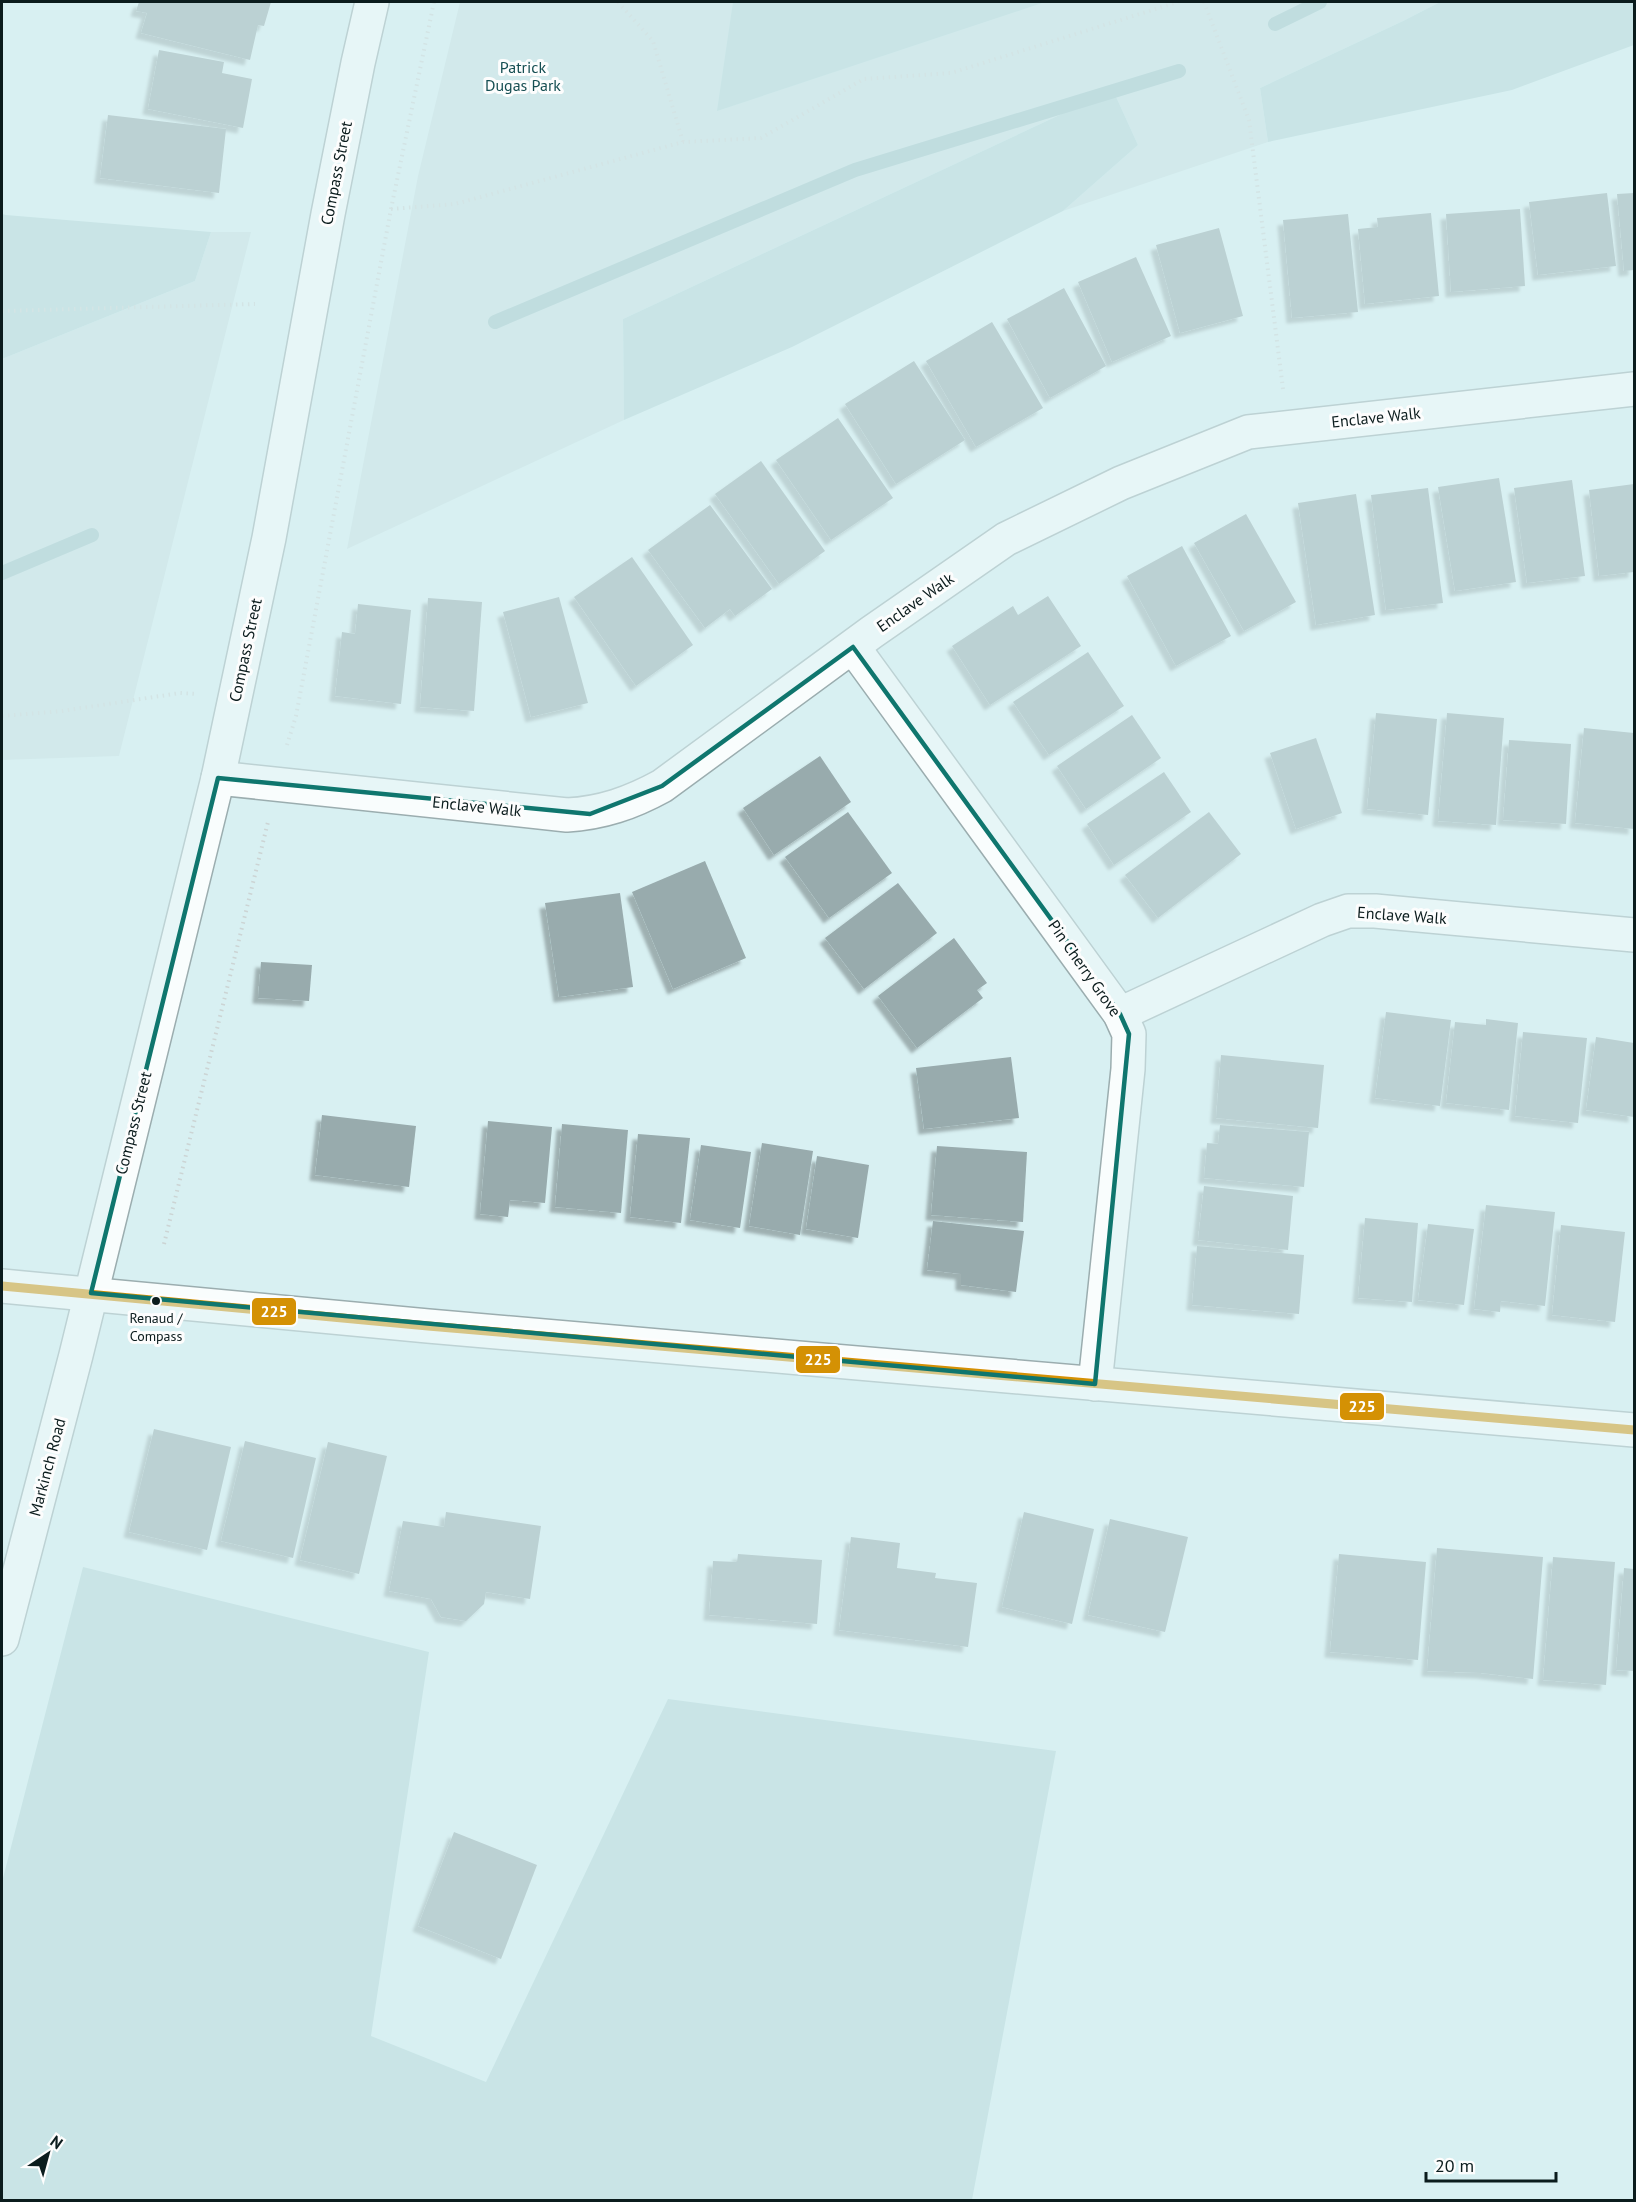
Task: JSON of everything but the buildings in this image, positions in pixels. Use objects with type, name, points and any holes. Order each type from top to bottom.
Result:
[{"type":"street","name":"Compass Street","points":[[91,1293],[218,778],[269,538],[358,63],[372,2]]},
{"type":"street","name":"Enclave Walk","points":[[218,778],[567,815],[598,812],[639,799],[662,786],[1006,539],[1120,483],[1248,432],[1635,389]]},
{"type":"street","name":"Pin Cherry Grove","points":[[853,647],[1120,1014],[1129,1034],[1128,1069],[1095,1384]]},
{"type":"street","name":"Enclave Walk","points":[[1120,1014],[1322,920],[1348,911],[1376,911],[1635,935]]},
{"type":"street","points":[[2,1286],[440,1327],[1635,1430]]},
{"type":"street","name":"Markinch Road","points":[[2,1639],[91,1293]]},
{"type":"path","points":[[165,1244],[296,716],[391,209],[434,2]]},
{"type":"path","points":[[618,2],[654,41],[683,142]]},
{"type":"path","points":[[391,209],[455,204],[683,142],[762,138],[864,79],[951,73],[1178,2]]},
{"type":"path","points":[[1204,2],[1249,120],[1283,386],[1284,427]]},
{"type":"path","points":[[2,311],[255,304]]},
{"type":"path","points":[[2,716],[62,711],[180,693],[236,695]]},
{"type":"highlighted area","points":[[853,647],[1120,1014],[1129,1034],[1095,1384],[91,1293],[218,778],[590,814],[662,786]]},
{"type":"green space","name":"Patrick Dugas Park","points":[[460,2],[1440,2],[1260,88],[1268,142],[1063,211],[1138,145],[1113,90],[623,319],[624,420],[347,549],[418,176]]},
{"type":"green space","points":[[211,232],[251,232],[119,756],[2,760],[2,359],[195,281]]},
{"type":"shaded area","points":[[733,2],[1045,2],[717,111]]},
{"type":"shaded area","points":[[1440,2],[1634,2],[1634,45],[1512,90],[1268,142],[1260,88]]},
{"type":"shaded area","points":[[1113,90],[1138,145],[1063,211],[792,347],[624,420],[623,319]]},
{"type":"shaded area","points":[[2,214],[211,232],[195,281],[2,359]]},
{"type":"shaded area","points":[[83,1567],[429,1652],[371,2036],[486,2082],[668,1699],[1056,1751],[972,2200],[2,2200],[2,1882]]},
{"type":"waterway","points":[[1275,24],[1320,2]]},
{"type":"waterway","points":[[495,322],[855,170],[1179,71]]},
{"type":"waterway","points":[[2,573],[92,535]]},
{"type":"transit line","name":"225","points":[[2,1286],[428,1326],[1634,1430]]},
{"type":"place","name":"Renaud / Compass","points":[[156,1301]]}]
